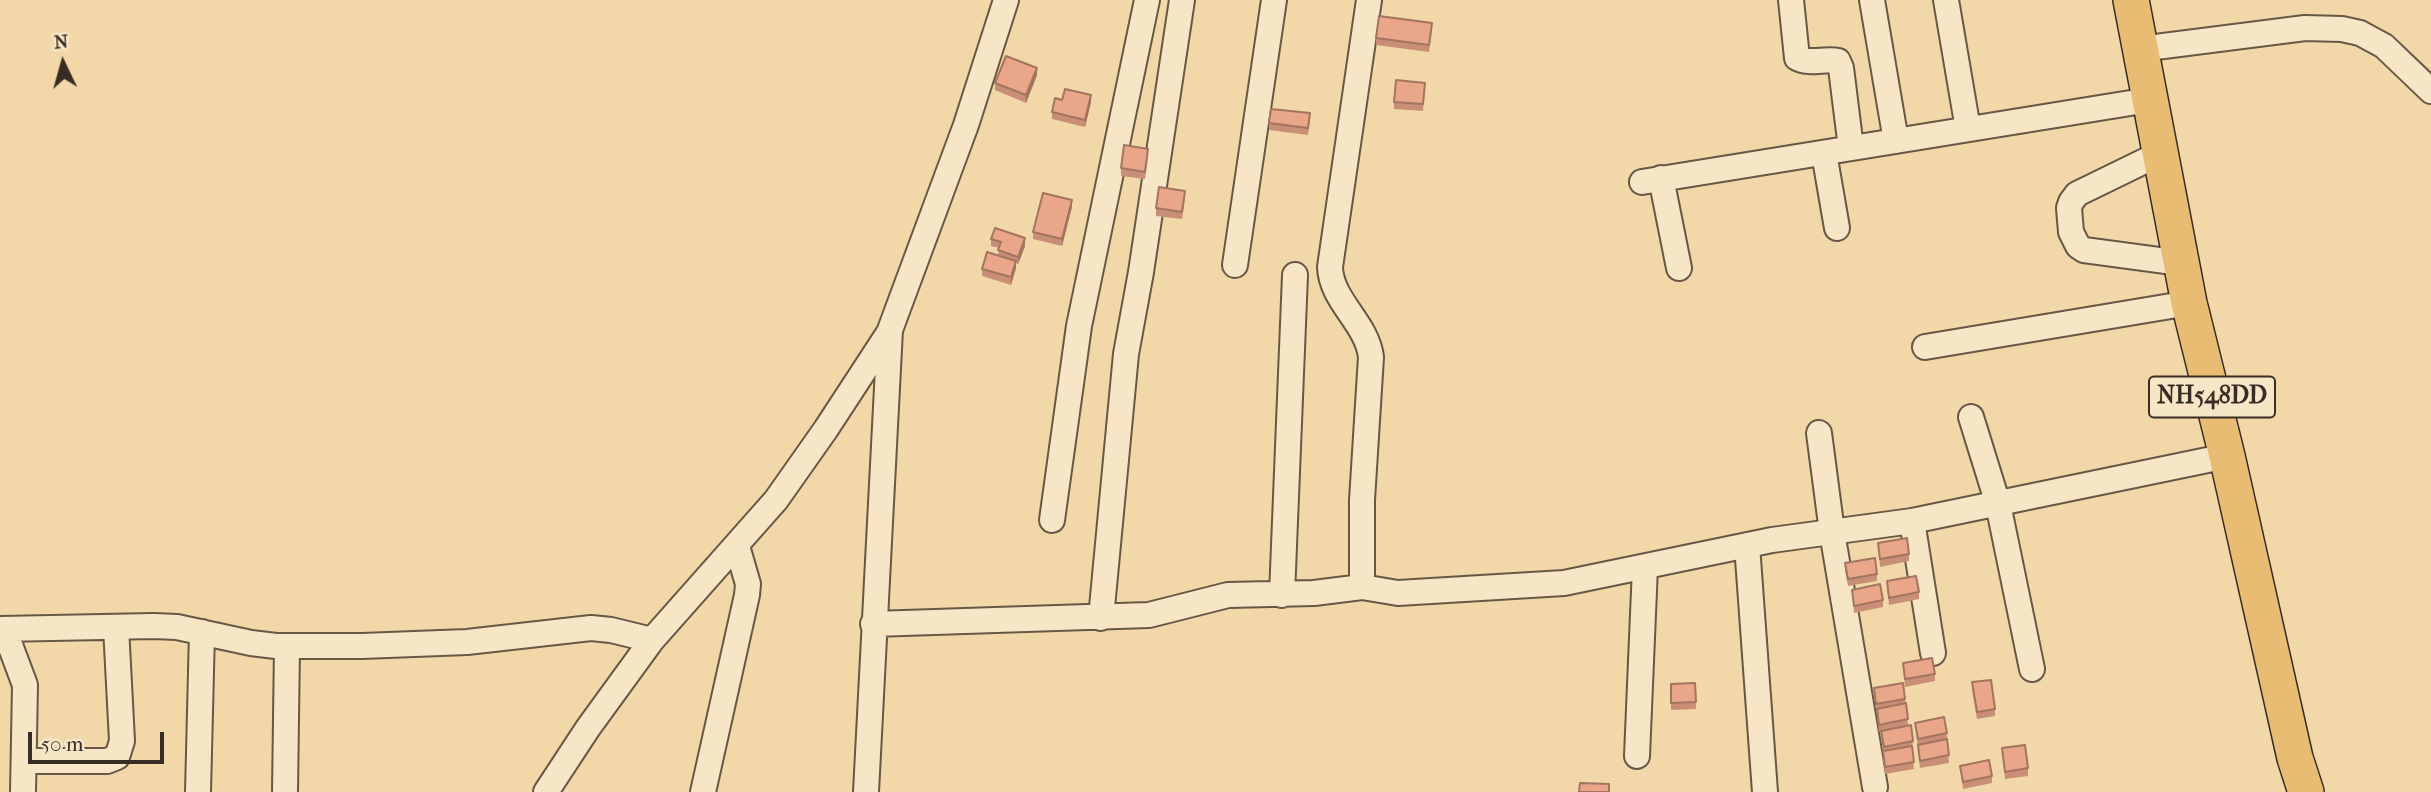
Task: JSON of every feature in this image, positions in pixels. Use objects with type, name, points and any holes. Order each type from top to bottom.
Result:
[{"type":"highway","name":"NH548DD","points":[[2131,0],[2189,303],[2227,456],[2295,758],[2306,792]]},
{"type":"street","points":[[546,792],[588,728],[652,640],[776,500],[890,330],[966,125],[1006,0]]},
{"type":"street","points":[[1052,520],[1079,326],[1147,0]]},
{"type":"street","points":[[1101,618],[1126,355],[1182,0]]},
{"type":"street","points":[[1235,265],[1274,0]]},
{"type":"street","points":[[1362,587],[1362,500],[1370,344],[1332,283],[1330,267],[1369,0]]},
{"type":"street","points":[[1791,0],[1797,58],[1802,61],[1831,59],[1838,61],[1841,68],[1851,148]]},
{"type":"street","points":[[1872,0],[1896,141]]},
{"type":"street","points":[[1946,0],[1968,129]]},
{"type":"street","points":[[2140,49],[2305,28],[2342,29],[2360,33],[2384,46],[2431,91]]},
{"type":"street","points":[[1679,268],[1651,180],[2149,100]]},
{"type":"street","points":[[1824,153],[1837,228]]},
{"type":"street","points":[[2159,154],[2077,194],[2069,208],[2071,232],[2078,246],[2084,250],[2181,263]]},
{"type":"street","points":[[1282,594],[1294,275]]},
{"type":"street","points":[[1925,347],[2189,303]]},
{"type":"street","points":[[866,792],[890,330]]},
{"type":"street","points":[[1971,416],[1998,504],[2032,670]]},
{"type":"street","points":[[1819,433],[1832,532],[1875,787]]},
{"type":"street","points":[[873,624],[1101,618],[1163,613],[1228,595],[1282,594],[1362,587],[1398,593],[1564,583],[1747,545],[1912,521],[2227,456]]},
{"type":"street","points":[[1912,521],[1933,653]]},
{"type":"street","points":[[1747,545],[1765,792]]},
{"type":"street","points":[[703,792],[747,595],[748,584],[737,546]]},
{"type":"street","points":[[1637,756],[1645,567]]},
{"type":"street","points":[[24,761],[107,761],[117,757],[122,741],[116,627]]},
{"type":"street","points":[[23,792],[25,685],[2,629],[177,627],[251,643],[287,646],[428,645],[591,628],[652,640]]},
{"type":"street","points":[[198,792],[202,632]]},
{"type":"street","points":[[285,792],[287,646]]},
{"type":"building","points":[[1379,16],[1432,23],[1429,45],[1376,38]]},
{"type":"building","points":[[1006,56],[1037,68],[1026,95],[995,83]]},
{"type":"building","points":[[1396,80],[1425,83],[1423,104],[1394,102]]},
{"type":"building","points":[[1065,89],[1091,95],[1085,120],[1052,112],[1055,98],[1062,100]]},
{"type":"building","points":[[1271,109],[1310,113],[1308,128],[1269,123]]},
{"type":"building","points":[[1124,145],[1148,149],[1145,172],[1121,168]]},
{"type":"building","points":[[1159,187],[1185,191],[1182,212],[1156,208]]},
{"type":"building","points":[[1043,193],[1072,200],[1062,239],[1033,232]]},
{"type":"building","points":[[995,228],[1025,238],[1018,257],[998,250],[1001,242],[991,239]]},
{"type":"building","points":[[987,252],[1016,261],[1011,277],[982,269]]},
{"type":"building","points":[[1907,538],[1909,554],[1880,559],[1878,543]]},
{"type":"building","points":[[1875,558],[1877,574],[1848,579],[1845,563]]},
{"type":"building","points":[[1916,576],[1919,592],[1889,598],[1887,581]]},
{"type":"building","points":[[1880,584],[1883,600],[1854,606],[1852,590]]},
{"type":"building","points":[[1932,658],[1935,674],[1905,679],[1903,663]]},
{"type":"building","points":[[1991,680],[1995,709],[1977,712],[1972,682]]},
{"type":"building","points":[[1695,683],[1696,702],[1671,703],[1671,684]]},
{"type":"building","points":[[1903,683],[1905,699],[1876,704],[1874,688]]},
{"type":"building","points":[[1906,703],[1908,719],[1879,725],[1877,709]]},
{"type":"building","points":[[1944,717],[1947,733],[1918,739],[1915,723]]},
{"type":"building","points":[[1911,725],[1913,741],[1884,747],[1881,731]]},
{"type":"building","points":[[1947,739],[1949,755],[1920,761],[1918,745]]},
{"type":"building","points":[[2025,745],[2028,768],[2005,772],[2002,748]]},
{"type":"building","points":[[1912,746],[1914,762],[1885,767],[1883,751]]},
{"type":"building","points":[[1989,760],[1992,776],[1963,782],[1960,766]]},
{"type":"building","points":[[1580,783],[1609,784],[1609,792],[1579,792]]}]
